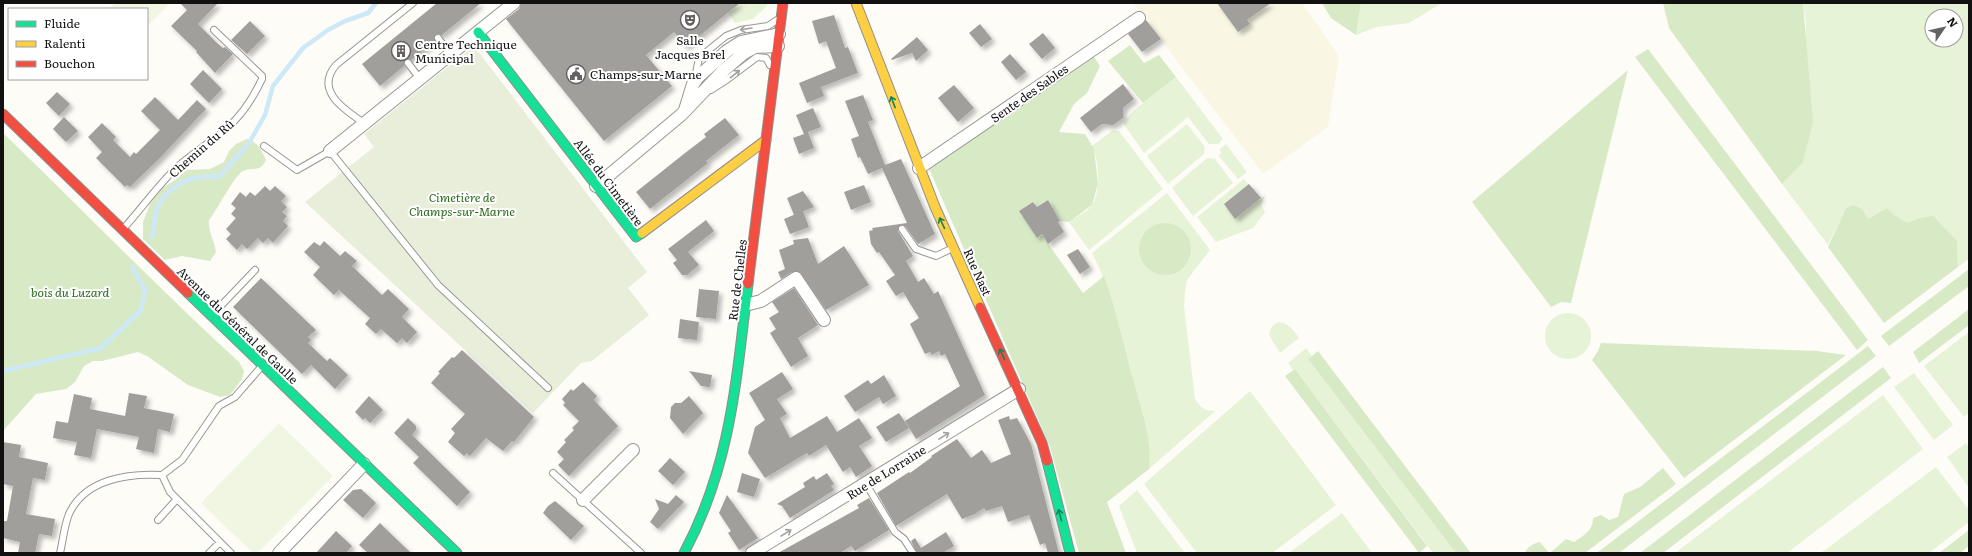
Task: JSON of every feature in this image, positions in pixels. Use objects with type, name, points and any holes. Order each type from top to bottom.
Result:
[{"type":"main road","name":"Rue de Chelles","points":[[684,553],[712,494],[725,452],[734,393],[783,3]]},
{"type":"main road","name":"Rue Nast","points":[[856,3],[919,168],[1042,443],[1070,553]]},
{"type":"main road","name":"Allée du Cimetière","points":[[478,32],[636,237],[766,140]]},
{"type":"main road","name":"Avenue du Général de Gaulle","points":[[3,114],[457,553]]},
{"type":"street","points":[[330,151],[514,3]]},
{"type":"street","name":"Sente des Sables","points":[[919,168],[1139,18]]},
{"type":"street","points":[[684,112],[694,84],[705,69],[735,45],[746,41],[779,40]]},
{"type":"street","points":[[596,186],[684,112],[702,95],[724,70],[750,48],[779,40]]},
{"type":"street","points":[[745,305],[761,301],[796,278],[824,320]]},
{"type":"street","name":"Rue de Lorraine","points":[[752,553],[1019,389]]},
{"type":"street","points":[[582,500],[633,450]]},
{"type":"street","points":[[280,553],[364,464]]},
{"type":"lane","points":[[364,124],[343,109],[334,99],[329,89],[330,73],[336,65],[413,3]]},
{"type":"lane","points":[[694,84],[699,58],[726,36],[741,30],[768,26],[782,16]]},
{"type":"lane","name":"Chemin du Rû","points":[[122,230],[144,202],[174,171],[194,152],[235,120],[262,79],[262,76],[214,30]]},
{"type":"lane","points":[[438,38],[450,54]]},
{"type":"lane","points":[[702,95],[725,81],[757,57],[766,58],[769,61],[775,75]]},
{"type":"lane","points":[[408,63],[420,79]]},
{"type":"lane","points":[[264,146],[297,170],[330,151],[438,285],[548,388]]},
{"type":"lane","points":[[902,229],[916,249],[922,252],[936,256],[954,248]]},
{"type":"lane","points":[[211,316],[255,270]]},
{"type":"lane","points":[[60,553],[69,514],[80,498],[94,487],[118,477],[141,474],[162,475],[182,460],[219,406],[235,397],[263,366]]},
{"type":"lane","points":[[553,473],[641,553]]},
{"type":"lane","points":[[162,475],[170,492],[231,553]]},
{"type":"lane","points":[[866,484],[895,532],[904,539],[913,553]]},
{"type":"lane","points":[[158,520],[177,499]]},
{"type":"lane","points":[[209,553],[220,542]]},
{"type":"shaded area","points":[[1133,3],[1302,3],[1339,56],[1328,127],[1263,174]]},
{"type":"green space","points":[[115,3],[170,3],[148,25],[148,8],[111,8]]},
{"type":"green space","points":[[740,3],[768,3],[767,6],[753,19],[735,23],[728,13]]},
{"type":"green space","points":[[1322,3],[1361,3],[1356,35],[1331,18]]},
{"type":"green space","points":[[1361,3],[1442,3],[1409,23],[1377,27],[1356,35]]},
{"type":"green space","points":[[1663,3],[1803,3],[1813,122],[1803,162],[1782,184],[1669,28]]},
{"type":"green space","points":[[1803,3],[1969,3],[1969,259],[1958,267],[1957,241],[1916,219],[1908,223],[1894,215],[1868,219],[1846,208],[1828,245],[1782,184],[1803,161],[1806,23]]},
{"type":"green space","points":[[1130,45],[1144,63],[1159,55],[1176,77],[1143,103],[1108,61]]},
{"type":"green space","name":"Cimetière de Champs-sur-Marne","points":[[474,46],[647,272],[628,288],[649,315],[592,361],[581,363],[533,413],[305,202],[374,147],[364,134]]},
{"type":"green space","points":[[1648,49],[1868,340],[1857,350],[1635,57]]},
{"type":"green space","points":[[1090,51],[1100,66],[1087,93],[1074,104],[1059,132],[1085,134],[1094,149],[1098,184],[1092,205],[1069,222],[1060,221],[1048,200],[1037,207],[1033,202],[1019,211],[1037,238],[1042,235],[1083,293],[1104,276],[1120,327],[1146,424],[1150,457],[1149,469],[1107,502],[1126,553],[1079,553],[1050,447],[927,164]]},
{"type":"green space","points":[[1628,70],[1571,303],[1561,302],[1551,307],[1472,202]]},
{"type":"green space","points":[[1176,77],[1223,139],[1218,144],[1209,144],[1188,117],[1144,153],[1123,123],[1133,111]]},
{"type":"green space","points":[[1187,124],[1205,147],[1204,154],[1168,184],[1147,156]]},
{"type":"green space","points":[[1113,130],[1119,131],[1163,189],[1089,250],[1069,222],[1087,210],[1095,200],[1098,176],[1096,159],[1092,146]]},
{"type":"green space","name":"bois du Luzard","points":[[3,133],[179,306],[239,362],[244,371],[242,379],[230,395],[220,397],[188,385],[147,356],[138,352],[102,361],[93,361],[84,366],[75,382],[66,389],[36,394],[3,431]]},
{"type":"green space","points":[[247,139],[256,144],[266,160],[261,167],[246,170],[239,174],[209,220],[209,229],[216,252],[210,261],[182,256],[165,260],[143,239],[143,222],[150,204],[162,188],[174,181],[186,170],[210,169],[224,162],[229,151],[236,144]]},
{"type":"green space","points":[[1226,144],[1247,172],[1238,179],[1219,156],[1221,153],[1220,149]]},
{"type":"green space","points":[[1207,158],[1215,159],[1233,183],[1193,216],[1172,188]]},
{"type":"green space","points":[[1244,179],[1261,198],[1266,195],[1261,204],[1265,212],[1253,228],[1216,242],[1197,217]]},
{"type":"green space","points":[[1167,193],[1210,250],[1187,280],[1184,306],[1195,399],[1199,405],[1204,408],[1215,411],[1149,469],[1150,457],[1148,434],[1143,412],[1111,299],[1092,253]]},
{"type":"green space","points":[[1853,205],[1862,209],[1868,219],[1887,208],[1894,215],[1908,223],[1916,219],[1933,216],[1957,241],[1958,267],[1884,323],[1828,247],[1846,208]]},
{"type":"green space","points":[[1160,223],[1170,223],[1180,227],[1187,234],[1191,244],[1191,254],[1187,264],[1180,271],[1170,275],[1160,275],[1150,271],[1143,264],[1139,254],[1139,244],[1143,234],[1150,227]]},
{"type":"green space","points":[[1969,269],[1969,286],[1889,346],[1881,336]]},
{"type":"green space","points":[[1969,309],[1969,325],[1919,363],[1913,352]]},
{"type":"green space","points":[[1564,313],[1572,313],[1581,317],[1587,323],[1591,336],[1587,349],[1581,355],[1572,359],[1564,359],[1555,355],[1549,349],[1545,340],[1545,332],[1549,323],[1555,317]]},
{"type":"green space","points":[[1279,322],[1288,325],[1299,338],[1280,353],[1269,335],[1272,327]]},
{"type":"green space","points":[[1969,332],[1969,413],[1964,417],[1924,366]]},
{"type":"green space","points":[[1601,343],[1817,351],[1846,355],[1684,478],[1592,360]]},
{"type":"green space","points":[[1868,346],[1876,356],[1619,553],[1598,552]]},
{"type":"green space","points":[[1306,348],[1312,356],[1308,359],[1456,553],[1433,553],[1295,369],[1293,370],[1288,363]]},
{"type":"green space","points":[[1318,351],[1471,553],[1456,553],[1308,359]]},
{"type":"green space","points":[[1883,367],[1891,378],[1663,553],[1640,553]]},
{"type":"green space","points":[[1295,369],[1427,546],[1419,553],[1285,376]]},
{"type":"green space","points":[[1914,373],[1953,425],[1934,440],[1894,387]]},
{"type":"green space","points":[[1250,391],[1336,505],[1272,553],[1197,553],[1144,484]]},
{"type":"green space","points":[[1883,395],[1923,449],[1787,553],[1675,553]]},
{"type":"green space","points":[[279,423],[333,476],[258,553],[253,553],[201,503]]},
{"type":"green space","points":[[1966,443],[1969,447],[1969,488],[1947,457]]},
{"type":"green space","points":[[1936,467],[1969,510],[1969,522],[1929,553],[1821,553]]},
{"type":"green space","points":[[1663,468],[1676,484],[1585,553],[1550,553],[1566,539],[1574,542],[1584,535],[1590,529],[1593,518],[1601,515],[1609,520],[1618,517],[1624,494],[1640,487]]},
{"type":"green space","points":[[1137,490],[1185,553],[1137,553],[1119,506]]},
{"type":"green space","points":[[1342,513],[1372,553],[1289,553]]},
{"type":"green space","points":[[1969,530],[1969,546],[1960,553],[1939,553]]},
{"type":"green space","points":[[1540,542],[1549,553],[1525,553],[1531,546]]},
{"type":"building","points":[[180,3],[218,3],[198,24],[217,43],[223,48],[225,47],[233,54],[215,73],[196,52],[197,51],[171,26],[187,10]]},
{"type":"building","name":"Centre Technique Municipal","points":[[437,3],[481,3],[442,35],[435,35],[435,41],[411,60],[405,60],[404,66],[380,86],[362,64]]},
{"type":"building","points":[[521,3],[740,3],[686,47],[674,32],[646,55],[672,86],[604,141],[506,19],[519,9]]},
{"type":"building","points":[[1217,3],[1271,3],[1247,20],[1250,24],[1238,32]]},
{"type":"building","points":[[834,15],[845,48],[848,47],[858,73],[821,87],[824,96],[807,103],[799,83],[836,68],[826,41],[819,44],[812,21]]},
{"type":"building","points":[[1146,20],[1161,39],[1142,52],[1128,34]]},
{"type":"building","points":[[250,21],[265,36],[247,54],[231,40]]},
{"type":"building","points":[[980,24],[992,39],[981,47],[969,33]]},
{"type":"building","points":[[1043,33],[1055,48],[1042,59],[1029,44]]},
{"type":"building","points":[[917,37],[928,50],[916,61],[912,53],[892,60],[891,59]]},
{"type":"building","points":[[1010,54],[1026,72],[1016,80],[1001,62]]},
{"type":"building","points":[[203,70],[222,89],[209,103],[190,84]]},
{"type":"building","points":[[1123,84],[1134,99],[1123,108],[1123,118],[1113,125],[1102,124],[1091,132],[1080,118]]},
{"type":"building","points":[[954,85],[974,108],[958,122],[938,98]]},
{"type":"building","points":[[57,92],[70,104],[59,116],[46,103]]},
{"type":"building","points":[[863,95],[873,120],[868,122],[885,165],[901,159],[935,234],[918,244],[905,226],[899,226],[898,231],[913,256],[906,261],[918,282],[924,278],[934,294],[938,291],[985,395],[916,439],[905,421],[960,386],[945,354],[941,356],[939,351],[932,355],[930,352],[925,354],[910,324],[919,318],[903,292],[896,296],[886,281],[895,275],[879,252],[877,253],[871,244],[869,231],[873,230],[872,228],[907,223],[882,168],[868,174],[860,157],[858,158],[851,139],[859,136],[845,101]]},
{"type":"building","points":[[155,97],[178,120],[197,100],[206,109],[161,157],[130,187],[127,185],[125,187],[96,158],[102,152],[88,137],[102,123],[116,137],[113,140],[130,157],[134,152],[136,154],[160,130],[141,111]]},
{"type":"building","points":[[813,108],[821,127],[808,132],[814,148],[799,154],[793,138],[804,134],[796,115]]},
{"type":"building","points":[[64,117],[78,131],[66,142],[53,129]]},
{"type":"building","points":[[725,118],[739,135],[706,161],[708,163],[650,209],[636,192],[706,137],[704,134]]},
{"type":"building","points":[[1249,184],[1261,198],[1235,219],[1224,204]]},
{"type":"building","points":[[864,185],[871,202],[851,210],[844,192]]},
{"type":"building","points":[[265,186],[270,191],[275,186],[286,196],[281,201],[287,207],[282,212],[287,216],[283,221],[288,226],[273,243],[268,238],[263,243],[258,238],[247,249],[242,244],[237,250],[226,239],[231,234],[226,229],[236,218],[231,214],[236,208],[231,204],[240,192],[246,197],[250,192],[255,196]]},
{"type":"building","points":[[803,191],[814,207],[794,215],[787,198]]},
{"type":"building","points":[[1048,200],[1060,221],[1058,222],[1064,232],[1048,244],[1042,234],[1037,238],[1019,211],[1033,202],[1037,207]]},
{"type":"building","points":[[803,211],[809,227],[790,234],[784,219]]},
{"type":"building","points":[[706,220],[714,231],[688,252],[699,265],[687,275],[682,275],[673,263],[677,260],[668,249]]},
{"type":"building","points":[[808,238],[818,264],[844,246],[869,285],[826,310],[800,272],[792,272],[781,279],[778,272],[785,269],[779,250],[794,244],[793,240]]},
{"type":"building","points":[[324,241],[340,256],[345,251],[357,261],[352,266],[382,295],[388,289],[409,309],[402,317],[417,332],[407,343],[402,338],[397,343],[381,329],[376,334],[365,324],[370,318],[339,290],[334,295],[313,275],[320,267],[304,252],[314,242],[320,246]]},
{"type":"building","points":[[1078,249],[1090,267],[1080,274],[1067,255]]},
{"type":"building","points":[[261,278],[316,330],[308,337],[311,340],[308,343],[327,361],[330,358],[348,375],[335,389],[311,365],[302,374],[233,307]]},
{"type":"building","points":[[794,288],[818,325],[798,338],[808,356],[791,367],[770,333],[776,329],[769,318],[779,312],[772,302]]},
{"type":"building","points":[[699,289],[719,291],[716,319],[696,317]]},
{"type":"building","points":[[680,319],[699,322],[697,340],[678,338]]},
{"type":"building","points":[[462,350],[534,417],[514,442],[512,441],[503,451],[486,438],[470,456],[467,453],[464,456],[448,442],[455,433],[451,429],[465,414],[431,383],[440,373],[438,372],[452,357],[454,358]]},
{"type":"building","points":[[689,371],[712,375],[710,387],[701,386]]},
{"type":"building","points":[[782,372],[793,389],[777,399],[787,414],[780,418],[790,438],[827,416],[837,432],[859,418],[872,438],[859,446],[872,466],[856,477],[850,467],[843,472],[826,445],[809,456],[807,453],[765,478],[748,453],[755,427],[765,420],[749,393]]},
{"type":"building","points":[[884,375],[896,396],[883,404],[879,397],[855,412],[844,396],[868,380],[871,384]]},
{"type":"building","points":[[583,382],[597,396],[594,400],[618,426],[569,476],[558,465],[564,459],[557,452],[566,442],[564,440],[574,430],[572,428],[579,421],[563,405],[565,403],[562,399],[571,389],[573,391]]},
{"type":"building","points":[[129,393],[147,396],[144,408],[174,414],[170,432],[158,429],[154,453],[136,449],[139,437],[97,429],[91,458],[74,455],[77,442],[53,438],[56,421],[68,423],[74,394],[92,398],[90,409],[125,416]]},
{"type":"building","points":[[369,396],[383,410],[370,423],[365,418],[363,420],[355,412]]},
{"type":"building","points":[[689,396],[703,413],[683,434],[670,418],[671,407],[675,403],[681,403]]},
{"type":"building","points":[[899,413],[909,428],[886,442],[876,427]]},
{"type":"building","points":[[1009,416],[1010,420],[1017,418],[1031,444],[1059,553],[1048,553],[1045,543],[1040,545],[1029,515],[1008,522],[1002,506],[986,511],[984,508],[975,514],[962,519],[947,494],[896,526],[877,493],[909,472],[910,473],[932,457],[931,456],[957,439],[971,458],[982,450],[991,463],[1011,454],[998,420]]},
{"type":"building","points":[[408,418],[416,426],[416,430],[412,435],[470,492],[457,506],[413,463],[419,457],[394,433]]},
{"type":"building","points":[[3,442],[21,445],[19,457],[48,463],[45,480],[33,478],[26,514],[55,519],[52,536],[39,534],[35,553],[18,553],[20,542],[3,538],[3,521],[7,521],[13,486],[3,484]]},
{"type":"building","points":[[670,458],[685,472],[673,485],[658,471]]},
{"type":"building","points":[[742,473],[760,479],[754,497],[737,492]]},
{"type":"building","points":[[827,473],[834,484],[831,486],[834,490],[790,518],[782,506],[777,504],[805,487],[803,483],[814,476],[816,480]]},
{"type":"building","points":[[361,489],[376,503],[363,518],[343,500],[353,490]]},
{"type":"building","points":[[676,495],[684,502],[658,529],[650,522],[659,509],[655,499],[668,504]]},
{"type":"building","points":[[727,495],[758,538],[739,550],[728,533],[731,531],[719,513]]},
{"type":"building","points":[[869,498],[889,530],[855,551],[851,546],[840,553],[778,553],[859,508],[857,505]]},
{"type":"building","points":[[555,501],[584,526],[571,540],[543,513],[548,506]]},
{"type":"building","points":[[380,523],[411,553],[368,553],[359,545]]},
{"type":"building","points":[[336,531],[352,546],[346,553],[316,553]]},
{"type":"building","points":[[946,532],[954,546],[943,553],[917,553],[911,541],[915,538],[921,548]]},
{"type":"waterway","points":[[152,237],[157,208],[160,202],[170,191],[188,180],[201,177],[220,176],[249,143],[265,115],[273,86],[303,48],[328,30],[345,21],[368,13],[376,3]]},
{"type":"waterway","points":[[3,371],[101,348],[141,310],[145,290],[132,267]]},
{"type":"traffic: fast","points":[[478,32],[636,237],[642,233]]},
{"type":"traffic: fast","points":[[684,553],[700,520],[722,455],[735,389],[748,284]]},
{"type":"traffic: fast","points":[[188,293],[457,553]]},
{"type":"traffic: fast","points":[[1047,461],[1070,553]]},
{"type":"traffic: slow","points":[[856,3],[935,207],[980,307]]},
{"type":"traffic: slow","points":[[642,233],[766,140]]},
{"type":"traffic: jam","points":[[748,284],[783,3]]},
{"type":"traffic: jam","points":[[3,114],[188,293]]},
{"type":"traffic: jam","points":[[980,307],[1042,443],[1047,461]]},
{"type":"place","name":"Salle Jacques Brel","points":[[690,20]]},
{"type":"place","name":"Centre Technique Municipal","points":[[401,51]]},
{"type":"place","name":"Champs-sur-Marne","points":[[576,74]]}]
